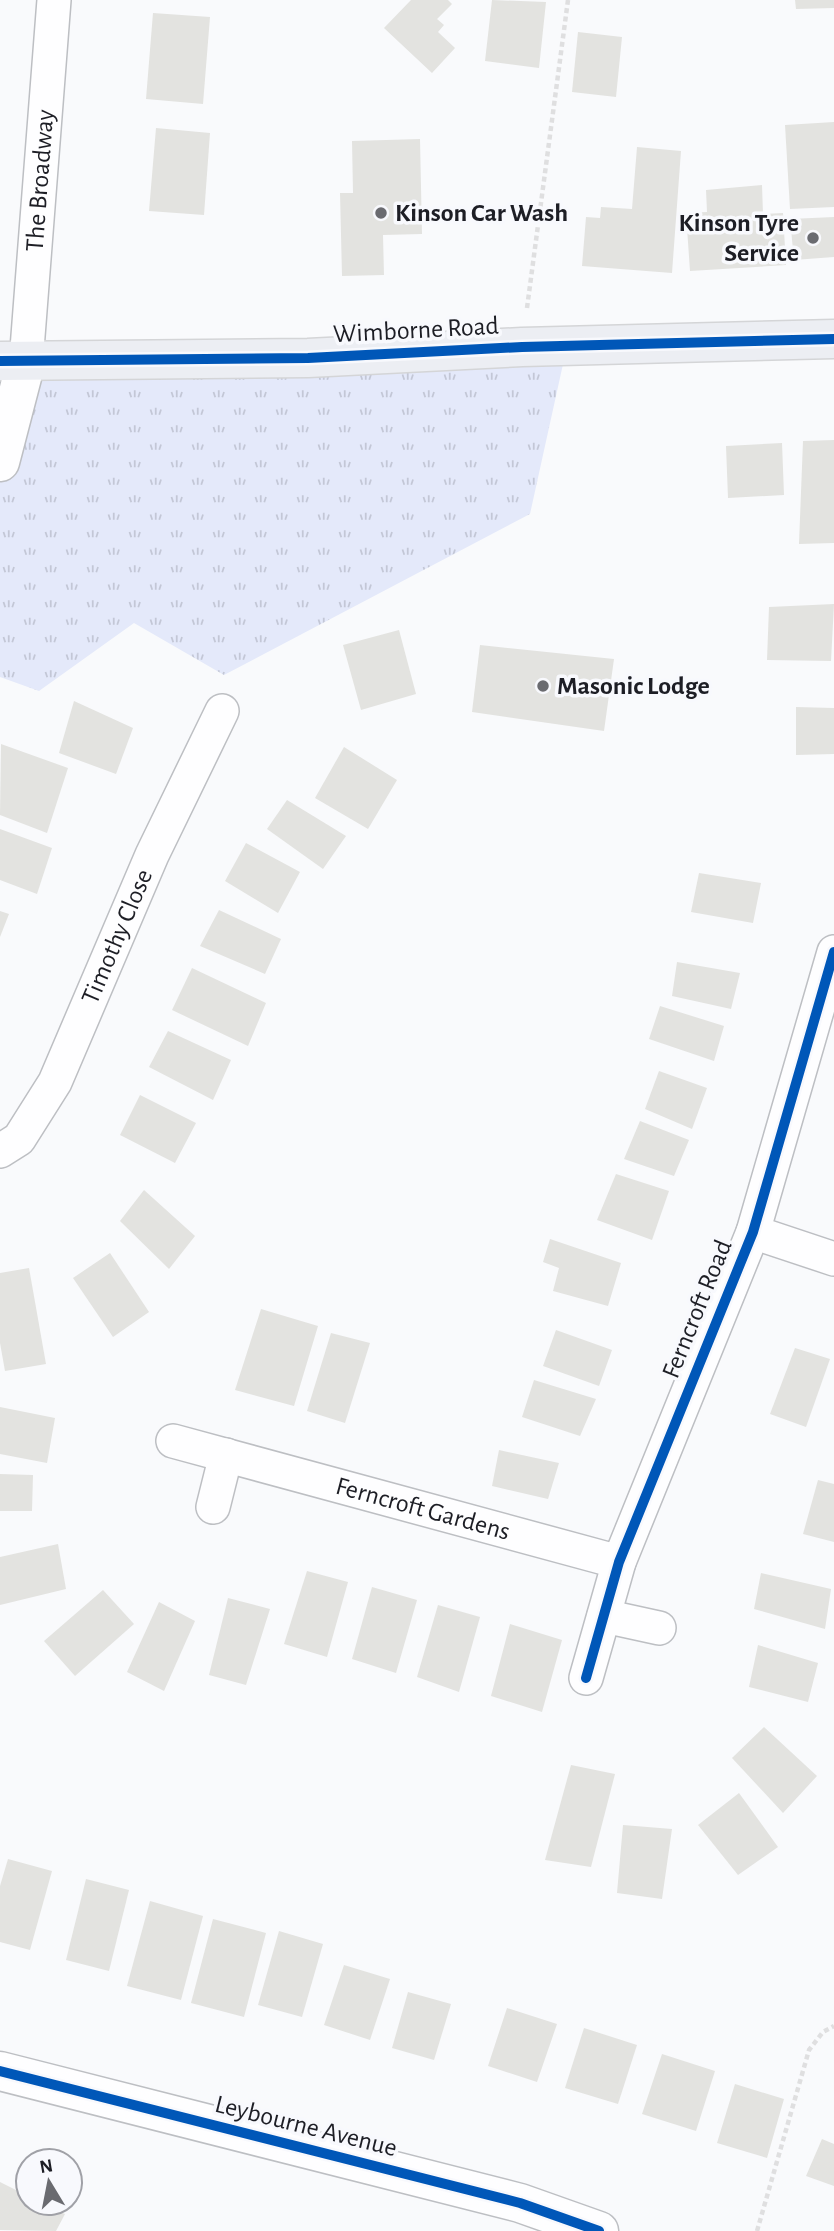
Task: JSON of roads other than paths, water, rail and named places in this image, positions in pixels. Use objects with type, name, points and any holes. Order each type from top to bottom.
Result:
[{"type":"main road","name":"Wimborne Road","points":[[13,362],[308,358],[522,347],[834,339]]},
{"type":"street","name":"The Broadway","points":[[13,362],[54,0]]},
{"type":"street","points":[[0,462],[13,362]]},
{"type":"street","name":"Timothy Close","points":[[0,1151],[19,1139],[55,1082],[152,855],[222,711]]},
{"type":"street","name":"Ferncroft Road","points":[[586,1678],[619,1562],[752,1232],[834,951]]},
{"type":"street","points":[[752,1232],[834,1259]]},
{"type":"street","name":"Ferncroft Gardens","points":[[173,1441],[619,1562]]},
{"type":"street","points":[[213,1507],[226,1455]]},
{"type":"street","points":[[604,1616],[659,1628]]},
{"type":"street","name":"Leybourne Avenue","points":[[0,2071],[520,2203],[600,2231]]},
{"type":"place","name":"Kinson Car Wash","points":[[381,213]]},
{"type":"place","name":"Kinson Tyre Service","points":[[813,238]]},
{"type":"place","name":"Masonic Lodge","points":[[543,686]]}]
